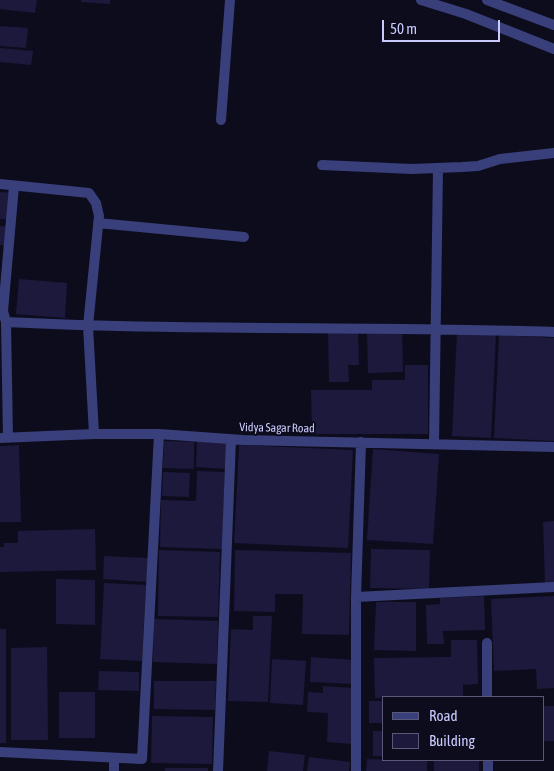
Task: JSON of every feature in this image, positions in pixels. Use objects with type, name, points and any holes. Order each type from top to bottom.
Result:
[{"type":"street","points":[[221,120],[230,0]]},
{"type":"street","points":[[421,0],[466,14],[554,49]]},
{"type":"street","points":[[487,0],[554,25]]},
{"type":"street","points":[[322,165],[438,168],[478,166],[500,159],[554,153]]},
{"type":"street","points":[[434,444],[438,168]]},
{"type":"street","points":[[0,184],[90,193],[96,203],[98,223],[88,326],[94,434]]},
{"type":"street","points":[[4,438],[6,322],[3,311],[14,186]]},
{"type":"street","points":[[98,223],[244,237]]},
{"type":"street","points":[[6,322],[88,326],[436,328],[554,332]]},
{"type":"street","name":"Vidya Sagar Road","points":[[4,438],[94,434],[159,434],[231,440],[554,446]]},
{"type":"street","points":[[0,752],[142,759],[159,434]]},
{"type":"street","points":[[218,771],[231,440]]},
{"type":"street","points":[[356,771],[356,597],[361,442]]},
{"type":"street","points":[[356,597],[554,587]]},
{"type":"street","points":[[487,643],[487,696]]},
{"type":"street","points":[[114,758],[114,771]]},
{"type":"building","points":[[0,0],[37,0],[35,13],[0,9]]},
{"type":"building","points":[[81,0],[110,0],[110,4],[81,2]]},
{"type":"building","points":[[0,26],[28,28],[26,48],[0,46]]},
{"type":"building","points":[[0,48],[33,51],[31,65],[0,62]]},
{"type":"building","points":[[0,192],[17,193],[15,220],[0,219]]},
{"type":"building","points":[[0,226],[14,227],[12,247],[0,245]]},
{"type":"building","points":[[19,279],[67,283],[65,318],[16,314]]},
{"type":"building","points":[[358,331],[359,365],[348,365],[349,382],[329,382],[328,332]]},
{"type":"building","points":[[402,331],[403,372],[368,373],[367,332]]},
{"type":"building","points":[[457,332],[496,334],[491,438],[452,436]]},
{"type":"building","points":[[499,335],[554,338],[554,441],[494,438]]},
{"type":"building","points":[[405,365],[428,365],[428,434],[312,434],[311,390],[372,390],[372,380],[405,380]]},
{"type":"building","points":[[164,441],[194,442],[194,469],[163,468]]},
{"type":"building","points":[[197,441],[227,443],[226,469],[196,467]]},
{"type":"building","points":[[19,445],[21,522],[0,522],[0,446]]},
{"type":"building","points":[[239,445],[353,450],[348,548],[234,543]]},
{"type":"building","points":[[373,449],[439,454],[433,544],[367,540]]},
{"type":"building","points":[[197,471],[225,472],[222,549],[160,547],[161,500],[196,501]]},
{"type":"building","points":[[163,472],[190,473],[189,497],[162,496]]},
{"type":"building","points":[[554,521],[554,583],[545,583],[543,522]]},
{"type":"building","points":[[95,529],[96,570],[0,572],[0,547],[4,547],[4,543],[18,543],[18,531]]},
{"type":"building","points":[[371,549],[430,550],[429,589],[370,588]]},
{"type":"building","points":[[159,550],[220,552],[218,617],[158,616]]},
{"type":"building","points":[[235,550],[351,553],[349,635],[302,634],[303,594],[275,594],[275,612],[234,611]]},
{"type":"building","points":[[104,556],[149,558],[148,582],[103,579]]},
{"type":"building","points":[[56,579],[95,580],[95,625],[56,624]]},
{"type":"building","points":[[104,583],[146,585],[142,661],[100,659]]},
{"type":"building","points":[[484,596],[485,630],[443,631],[444,644],[427,644],[426,605],[440,604],[440,598]]},
{"type":"building","points":[[554,596],[554,688],[537,689],[536,669],[494,671],[491,599]]},
{"type":"building","points":[[376,602],[416,602],[416,651],[374,650]]},
{"type":"building","points":[[253,616],[272,616],[268,702],[228,701],[231,629],[253,630]]},
{"type":"building","points":[[154,619],[218,621],[217,664],[153,662]]},
{"type":"building","points":[[0,629],[6,629],[6,743],[0,743]]},
{"type":"building","points":[[451,640],[477,640],[478,684],[463,685],[463,696],[382,696],[382,698],[375,698],[374,658],[451,657]]},
{"type":"building","points":[[47,647],[48,740],[11,740],[11,648]]},
{"type":"building","points":[[311,657],[354,660],[353,684],[310,682]]},
{"type":"building","points":[[272,659],[306,661],[303,705],[270,703]]},
{"type":"building","points":[[99,671],[139,672],[139,691],[98,690]]},
{"type":"building","points":[[154,681],[216,681],[215,710],[154,709]]},
{"type":"building","points":[[323,686],[354,688],[351,744],[327,742],[328,713],[307,712],[308,692],[323,693]]},
{"type":"building","points":[[59,692],[95,692],[95,738],[59,738]]},
{"type":"building","points":[[369,701],[382,701],[382,723],[369,723]]},
{"type":"building","points":[[544,706],[554,706],[554,741],[544,741]]},
{"type":"building","points":[[152,716],[213,717],[212,764],[151,763]]},
{"type":"building","points":[[373,731],[382,731],[382,756],[373,756]]},
{"type":"building","points":[[269,751],[305,755],[303,771],[267,771]]},
{"type":"building","points":[[309,757],[350,762],[349,771],[307,771]]},
{"type":"building","points":[[367,759],[427,761],[427,771],[366,771]]},
{"type":"building","points":[[434,761],[479,761],[479,771],[434,771]]},
{"type":"building","points":[[165,768],[208,768],[208,771],[165,771]]}]
